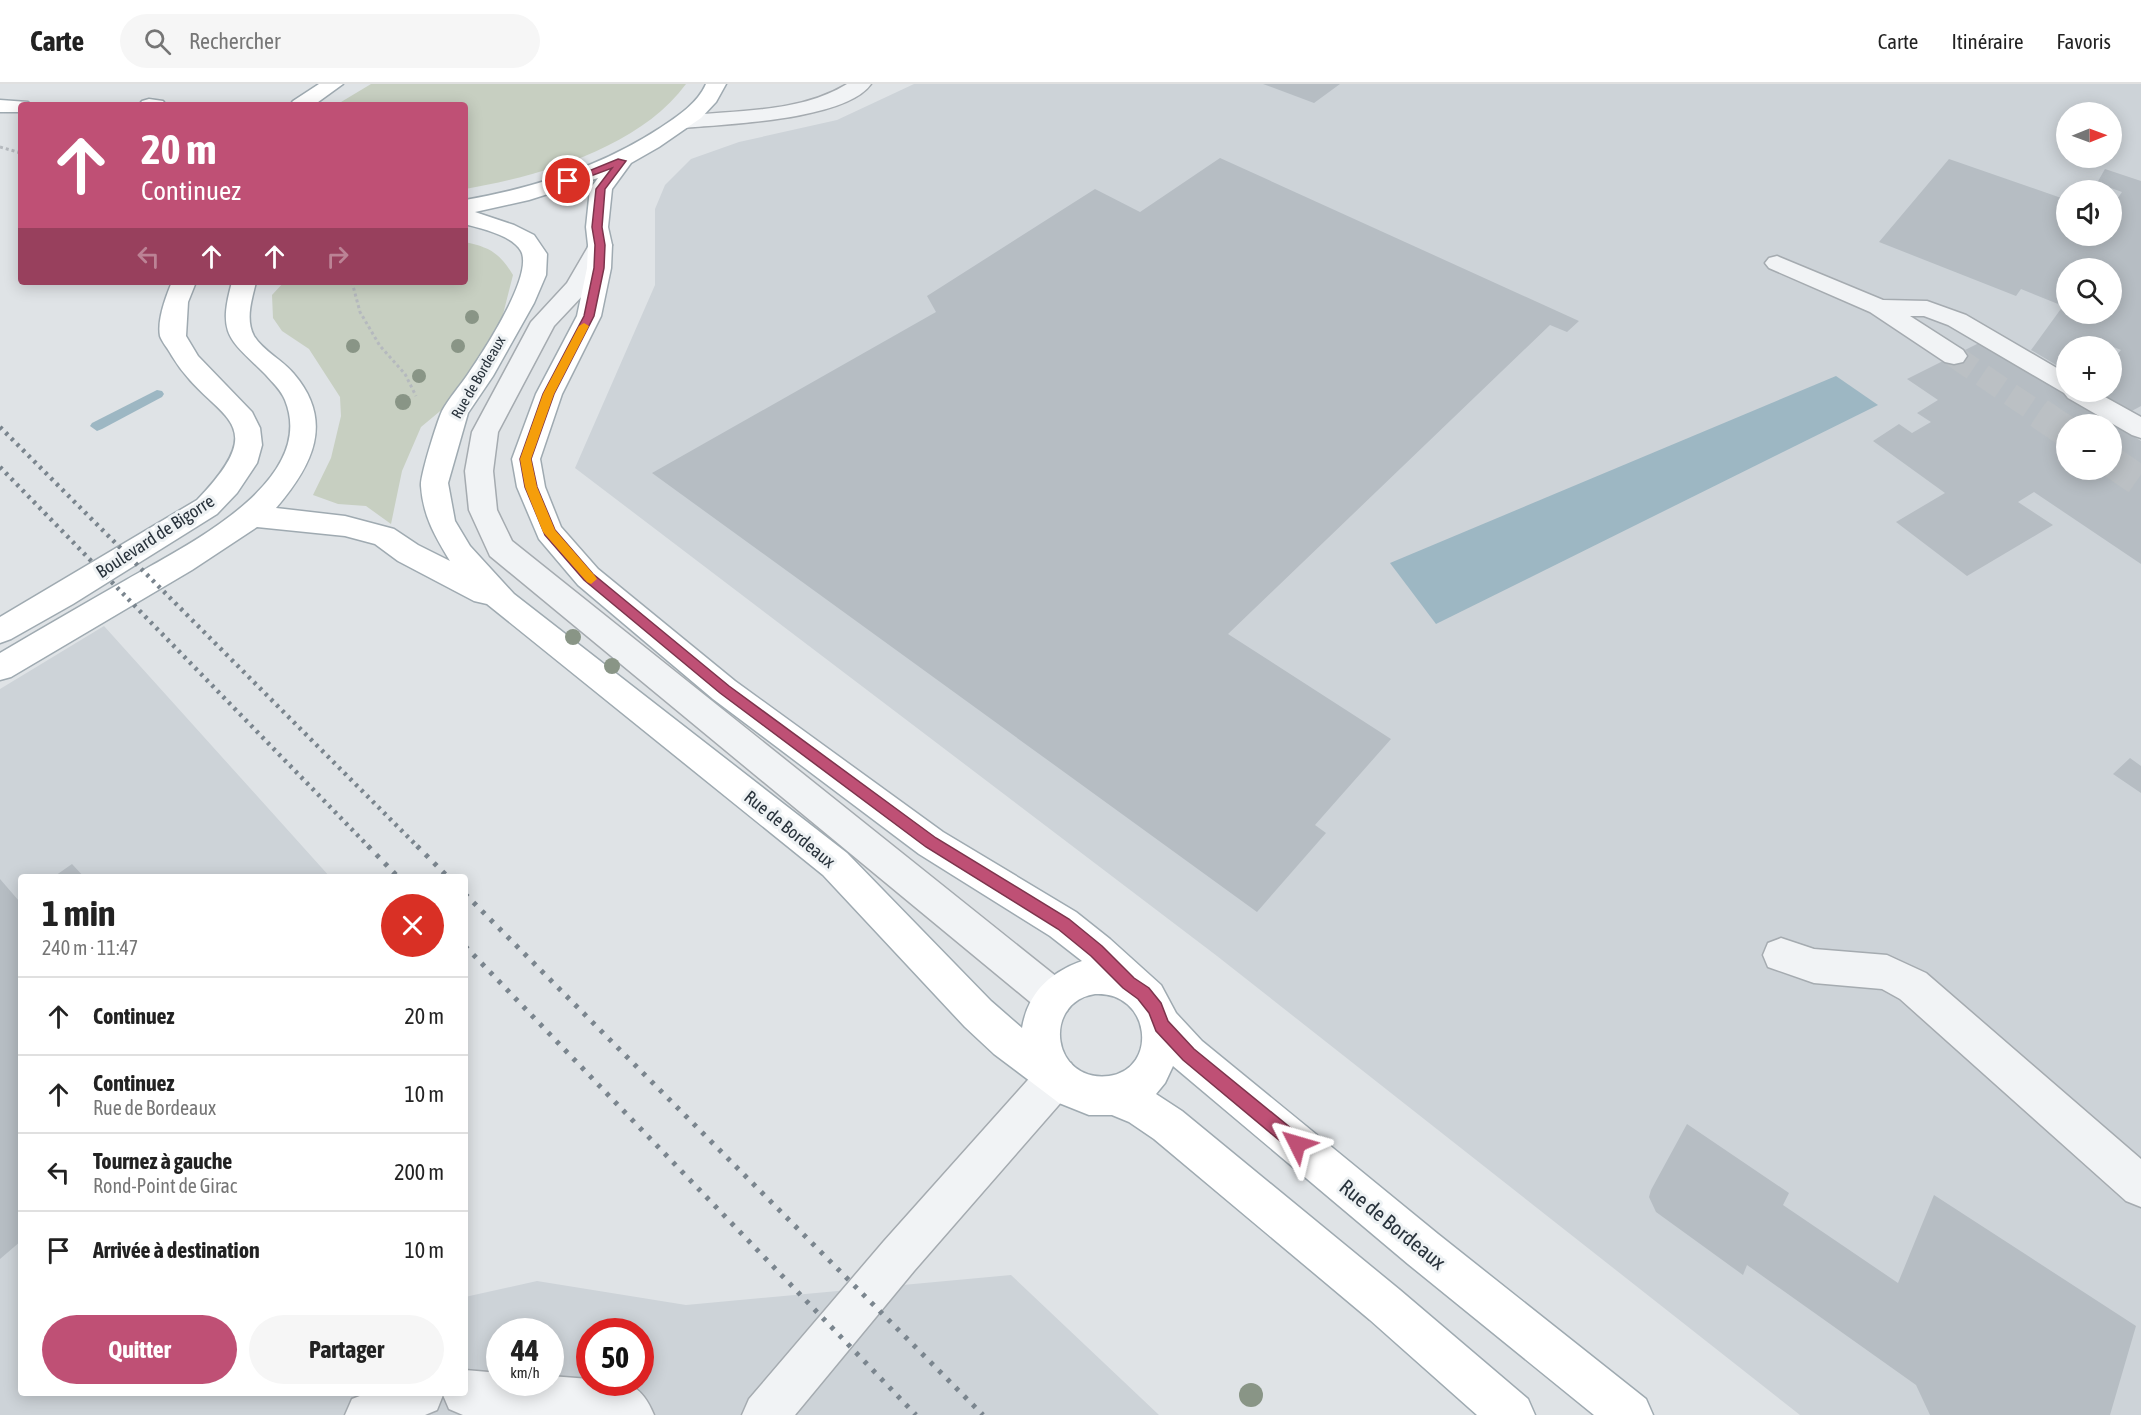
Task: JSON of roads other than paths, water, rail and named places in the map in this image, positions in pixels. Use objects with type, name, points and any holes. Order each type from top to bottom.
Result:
[{"type":"main road","points":[[305,102],[333,84]]},
{"type":"main road","points":[[468,206],[538,192],[621,161],[684,122],[700,108],[714,91],[716,84]]},
{"type":"main road","points":[[0,106],[18,106]]},
{"type":"main road","points":[[621,161],[601,189],[597,227],[600,245],[595,293],[589,316],[549,394],[526,459],[531,487],[549,532],[588,577],[724,690],[931,843],[1063,924],[1097,951],[1129,983],[1144,993],[1156,1008],[1162,1026],[1162,1044],[1157,1063],[1146,1078],[1130,1090],[1111,1095],[1091,1095],[1073,1089],[1057,1077],[1046,1062],[1041,1046],[1041,1029],[1045,1012],[1054,998],[1069,984],[1089,977],[1109,976],[1129,983]]},
{"type":"main road","points":[[468,217],[526,240],[535,254]]},
{"type":"main road","name":"Rue de Bordeaux","points":[[535,254],[534,276],[522,303],[480,376],[455,412],[434,483],[441,521],[460,554],[503,602],[835,864],[978,1014],[1008,1041],[1057,1077]]},
{"type":"main road","name":"Boulevard de Bigorre","points":[[0,631],[62,596],[207,507],[227,486],[243,463],[248,445],[247,428],[239,412],[210,386],[188,361],[173,336],[176,302],[183,285]]},
{"type":"main road","name":"Boulevard de Bigorre","points":[[0,668],[190,557],[252,516],[274,493],[289,470],[302,440],[304,415],[296,395],[275,370],[247,345],[238,328],[235,310],[243,285]]},
{"type":"main road","name":"Rue de Bordeaux","points":[[252,516],[345,526],[384,536],[408,553],[503,602]]},
{"type":"main road","name":"Rue de Bordeaux","points":[[1162,1026],[1188,1054],[1423,1249],[1630,1415]]},
{"type":"main road","points":[[1111,1095],[1143,1108],[1168,1125],[1385,1305],[1512,1415]]},
{"type":"street","points":[[684,122],[810,106],[843,96],[861,84]]},
{"type":"street","points":[[600,245],[577,287],[543,322],[485,432],[479,471],[483,510],[500,548],[1054,998]]},
{"type":"street","points":[[535,254],[549,282],[543,322]]},
{"type":"street","points":[[1777,263],[1879,307],[1954,356]]},
{"type":"street","points":[[1879,307],[1927,309],[1957,320],[2056,378]]},
{"type":"street","points":[[2094,402],[2141,429]]},
{"type":"street","points":[[1781,955],[1814,966],[1887,972],[1913,986],[2141,1186]]},
{"type":"street","points":[[765,1415],[899,1256],[1057,1077]]},
{"type":"street","points":[[468,1393],[621,1404],[631,1415]]},
{"type":"street","points":[[368,1415],[416,1396]]},
{"type":"water","points":[[1836,376],[1878,405],[1436,624],[1390,563]]},
{"type":"waterway","points":[[97,426],[157,394]]},
{"type":"tunnel","points":[[1954,356],[2041,415]]},
{"type":"tunnel","points":[[2039,413],[2056,425]]},
{"type":"tunnel","points":[[2122,469],[2141,482]]},
{"type":"railway","points":[[0,427],[419,848]]},
{"type":"railway","points":[[0,467],[370,848]]},
{"type":"railway","points":[[368,846],[395,874]]},
{"type":"railway","points":[[419,848],[445,874]]},
{"type":"railway","points":[[468,897],[983,1415]]},
{"type":"railway","points":[[468,949],[916,1415]]}]
